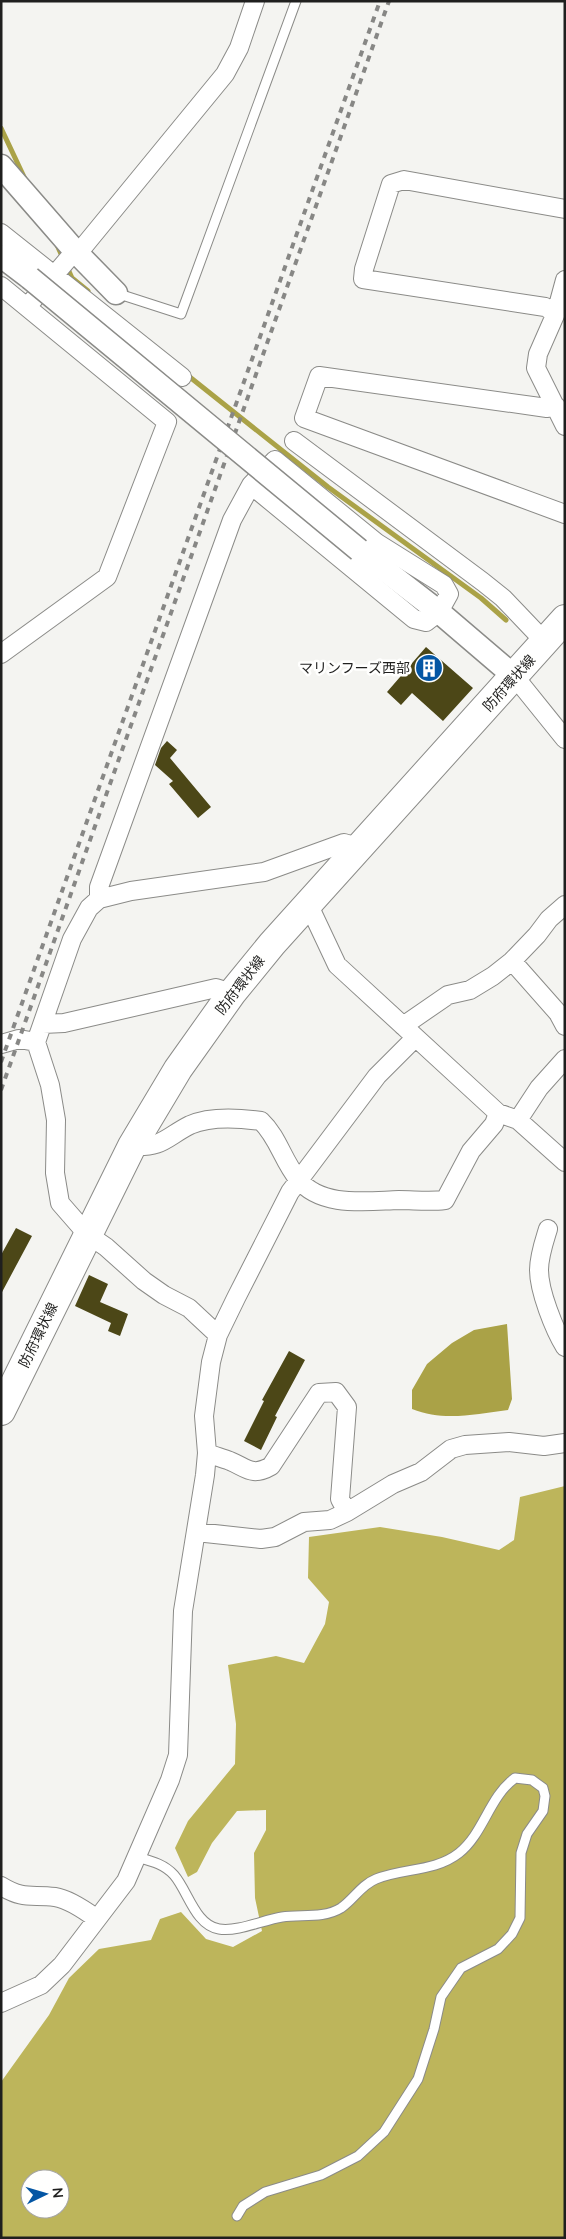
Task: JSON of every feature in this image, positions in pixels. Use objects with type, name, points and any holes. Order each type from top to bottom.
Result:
[{"type":"main road","name":"防府環状線","points":[[1,1411],[132,1146],[178,1069],[232,993],[358,847],[565,619]]},
{"type":"street","points":[[27,307],[75,251],[84,246],[225,74],[239,48],[255,1]]},
{"type":"street","points":[[1,166],[75,251],[116,293]]},
{"type":"street","points":[[556,312],[545,307],[363,279],[364,268],[391,184],[404,180],[565,209]]},
{"type":"street","points":[[1,232],[182,377]]},
{"type":"street","points":[[1,256],[359,550],[439,612],[514,677],[565,739]]},
{"type":"street","points":[[565,280],[556,312],[538,354],[536,368],[565,426]]},
{"type":"street","points":[[1,286],[167,422],[107,577],[1,654]]},
{"type":"street","points":[[99,899],[99,887],[232,520],[251,485],[284,451],[304,418],[319,376],[547,408],[556,406]]},
{"type":"street","points":[[304,418],[565,514]]},
{"type":"street","points":[[251,485],[414,619],[426,622],[439,612],[450,594],[444,585],[377,543],[284,451]]},
{"type":"street","points":[[284,451],[483,582],[503,598],[545,642]]},
{"type":"street","points":[[218,1335],[189,1308],[164,1295],[144,1281],[106,1247],[87,1234],[60,1203],[55,1173],[56,1120],[50,1085],[36,1042],[72,940],[89,908],[99,899],[131,891],[264,872],[344,843],[358,847]]},
{"type":"street","points":[[1,2003],[41,1985],[62,1965],[126,1881],[170,1780],[178,1756],[183,1611],[207,1453],[204,1416],[211,1362],[218,1335],[290,1192],[409,1032],[448,995],[470,990],[512,961],[537,935],[549,919],[565,905]]},
{"type":"street","points":[[305,907],[313,914],[337,965],[498,1113],[518,1120],[564,1162]]},
{"type":"street","points":[[512,961],[558,1013],[565,1026]]},
{"type":"street","points":[[43,1024],[64,1023],[216,988],[232,993]]},
{"type":"street","points":[[1,1044],[19,1040],[36,1042]]},
{"type":"street","points":[[518,1120],[539,1088],[565,1059]]},
{"type":"street","points":[[132,1146],[144,1147],[159,1144],[191,1125],[207,1121],[261,1121],[269,1128],[290,1169],[307,1189],[336,1200],[358,1202],[445,1200],[471,1151],[494,1124],[498,1113]]},
{"type":"street","points":[[548,1229],[540,1256],[539,1273],[550,1315],[565,1347]]},
{"type":"street","points":[[207,1453],[232,1462],[248,1471],[262,1471],[271,1466],[319,1393],[336,1392],[347,1408],[340,1499],[347,1512]]},
{"type":"street","points":[[196,1532],[261,1539],[275,1537],[304,1522],[330,1520],[347,1512],[393,1484],[421,1472],[452,1449],[464,1445],[509,1442],[544,1446],[565,1443]]},
{"type":"street","points":[[1,1886],[14,1894],[31,1897],[56,1897],[87,1911],[97,1919]]},
{"type":"lane","points":[[116,293],[181,314],[296,1]]},
{"type":"lane","points":[[137,1857],[163,1866],[174,1876],[204,1922],[218,1929],[252,1926],[281,1917],[324,1915],[341,1908],[359,1889],[376,1878],[441,1863],[458,1853],[476,1834],[503,1786],[515,1778],[532,1780],[543,1788],[545,1796],[542,1811],[527,1834],[521,1853],[520,1918],[512,1934],[498,1949],[461,1968],[441,1997],[434,2029],[418,2079],[384,2132],[358,2156],[321,2175],[265,2192],[243,2206],[237,2216]]},
{"type":"shaded area","points":[[507,1324],[512,1399],[508,1410],[448,1416],[424,1413],[412,1409],[412,1390],[427,1364],[452,1343],[474,1330]]},
{"type":"shaded area","points":[[565,1486],[565,2238],[1,2238],[1,2082],[49,2015],[69,1978],[99,1949],[151,1940],[160,1919],[181,1912],[206,1939],[233,1947],[262,1931],[255,1898],[254,1853],[266,1830],[266,1810],[237,1811],[212,1843],[197,1872],[188,1877],[175,1848],[188,1821],[235,1764],[236,1724],[228,1665],[276,1656],[304,1663],[325,1624],[329,1602],[308,1578],[309,1537],[380,1527],[442,1537],[499,1550],[514,1540],[520,1497]]},
{"type":"building","name":"マリンフーズ西部","points":[[426,647],[473,688],[443,721],[412,693],[401,705],[387,692]]},
{"type":"building","points":[[167,741],[177,750],[170,758],[211,807],[198,818],[169,784],[173,781],[155,765],[161,748]]},
{"type":"building","points":[[16,1228],[32,1236],[1,1294],[1,1255]]},
{"type":"building","points":[[89,1275],[108,1284],[100,1302],[128,1314],[120,1336],[108,1331],[111,1323],[75,1306]]},
{"type":"building","points":[[289,1351],[305,1360],[275,1416],[277,1417],[261,1450],[244,1441],[264,1401],[262,1400]]},
{"type":"waterway","points":[[1,128],[25,179]]},
{"type":"waterway","points":[[57,245],[72,278],[88,291]]},
{"type":"waterway","points":[[186,374],[328,487],[481,598],[506,620]]},
{"type":"railway","points":[[1,1062],[380,1]]},
{"type":"railway","points":[[1,1090],[389,1]]},
{"type":"place","name":"マリンフーズ西部","points":[[429,668]]}]
